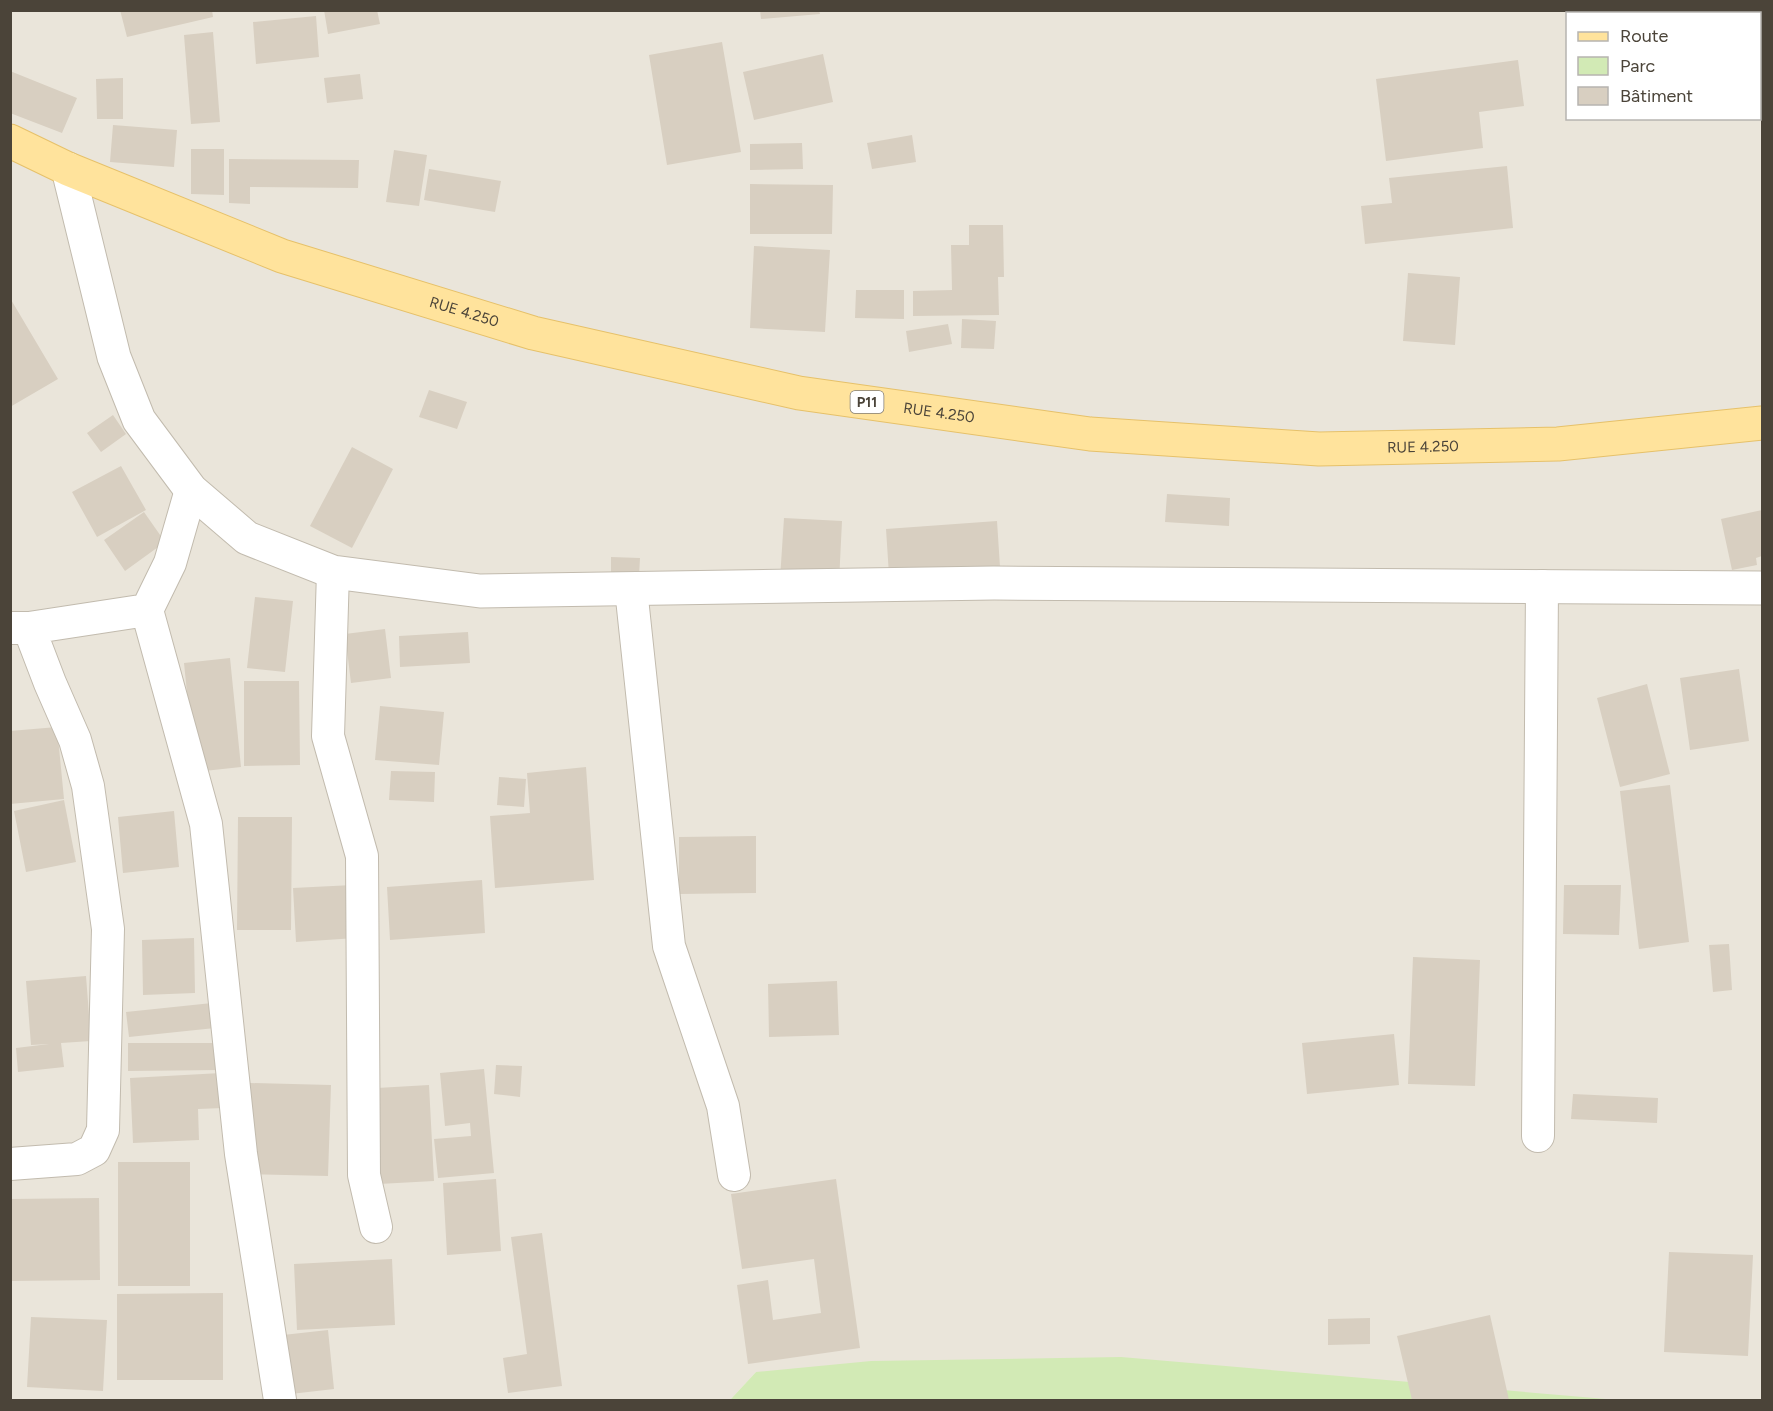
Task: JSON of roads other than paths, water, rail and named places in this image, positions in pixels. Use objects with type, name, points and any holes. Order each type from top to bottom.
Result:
[{"type":"main road","name":"RUE 4.250","points":[[10,141],[68,170],[282,256],[544,336],[799,393],[1090,434],[1319,449],[1558,444],[1762,423]]},
{"type":"street","points":[[68,170],[114,357],[139,420],[191,490],[247,538],[333,572],[480,591],[994,583],[1762,588]]},
{"type":"street","points":[[191,490],[170,563],[147,610],[206,824],[241,1154],[280,1401]]},
{"type":"street","points":[[333,572],[328,736],[362,856],[364,1174],[376,1227]]},
{"type":"street","points":[[1538,1136],[1542,586]]},
{"type":"street","points":[[631,589],[669,946],[723,1107],[734,1175]]},
{"type":"street","points":[[10,1164],[77,1159],[94,1150],[104,1131],[108,929],[88,786],[75,740],[50,683],[20,628],[147,610]]}]
